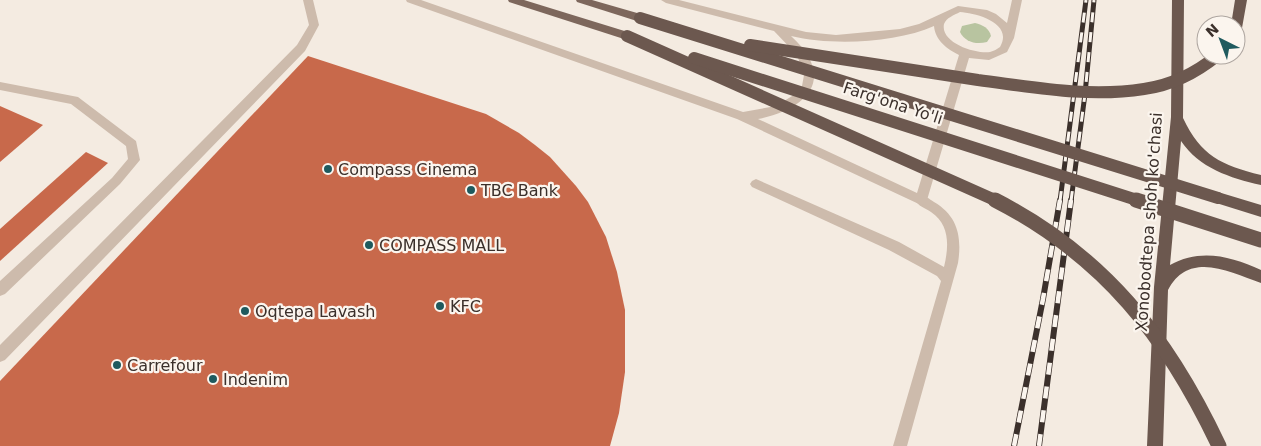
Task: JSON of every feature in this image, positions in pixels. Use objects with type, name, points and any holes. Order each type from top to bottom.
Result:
[{"type":"highway","name":"Xonobodtepa shoh ko'chasi","points":[[1155,446],[1161,287],[1177,117],[1178,0]]},
{"type":"highway","points":[[1238,15],[1240,0]]},
{"type":"highway","name":"Farg'ona Yo'li","points":[[640,18],[1261,211]]},
{"type":"highway","points":[[640,18],[753,45],[922,72],[1079,93],[1119,92],[1156,87],[1191,75],[1204,65]]},
{"type":"highway","name":"Farg'ona Yo'li","points":[[627,36],[1261,240]]},
{"type":"highway","points":[[627,36],[978,192],[1044,228],[1081,255],[1116,289],[1143,320],[1190,389],[1219,446]]},
{"type":"highway","points":[[1177,117],[1181,133],[1190,144],[1214,165],[1238,176],[1261,180]]},
{"type":"highway","points":[[1161,287],[1171,272],[1190,262],[1214,261],[1240,267],[1261,277]]},
{"type":"main road","name":"Farg'ona Yo'li","points":[[513,0],[627,36]]},
{"type":"main road","name":"Farg'ona Yo'li","points":[[582,0],[640,18]]},
{"type":"street","points":[[0,355],[301,48],[314,25],[308,0]]},
{"type":"street","points":[[411,0],[741,116],[921,200],[942,213],[951,229],[955,250],[900,446]]},
{"type":"street","points":[[666,0],[777,30],[806,36],[836,39],[874,37],[922,27],[974,0]]},
{"type":"street","points":[[942,18],[939,25],[940,33],[945,41],[965,54],[976,56],[996,55],[1008,45],[1017,0]]},
{"type":"street","points":[[958,9],[981,11],[992,16],[1007,30],[1009,38]]},
{"type":"street","points":[[741,116],[761,115],[779,110],[800,97],[808,85],[810,73],[806,60],[777,30]]},
{"type":"street","points":[[921,200],[965,54]]},
{"type":"street","points":[[0,86],[74,100],[132,144],[134,160],[116,181],[0,290]]},
{"type":"street","points":[[756,184],[894,246],[942,272],[948,280]]},
{"type":"green space","points":[[975,23],[989,31],[991,36],[987,42],[971,42],[960,32],[962,26]]},
{"type":"building","name":"COMPASS MALL","points":[[308,56],[486,114],[519,133],[550,157],[576,186],[588,202],[606,237],[617,272],[625,310],[625,372],[619,413],[610,446],[0,446],[0,381]]},
{"type":"building","points":[[0,106],[43,125],[0,162]]},
{"type":"building","points":[[86,152],[108,163],[0,261],[0,229]]},
{"type":"railway","points":[[1060,201],[1086,0]]},
{"type":"railway","points":[[1071,201],[1085,94],[1094,0]]},
{"type":"railway","points":[[1014,446],[1060,200]]},
{"type":"railway","points":[[1039,446],[1071,200]]},
{"type":"place","name":"Compass Cinema","points":[[328,169]]},
{"type":"place","name":"TBC Bank","points":[[471,190]]},
{"type":"place","name":"COMPASS MALL","points":[[369,245]]},
{"type":"place","name":"KFC","points":[[440,306]]},
{"type":"place","name":"Oqtepa Lavash","points":[[245,311]]},
{"type":"place","name":"Carrefour","points":[[117,365]]},
{"type":"place","name":"Indenim","points":[[213,379]]}]
